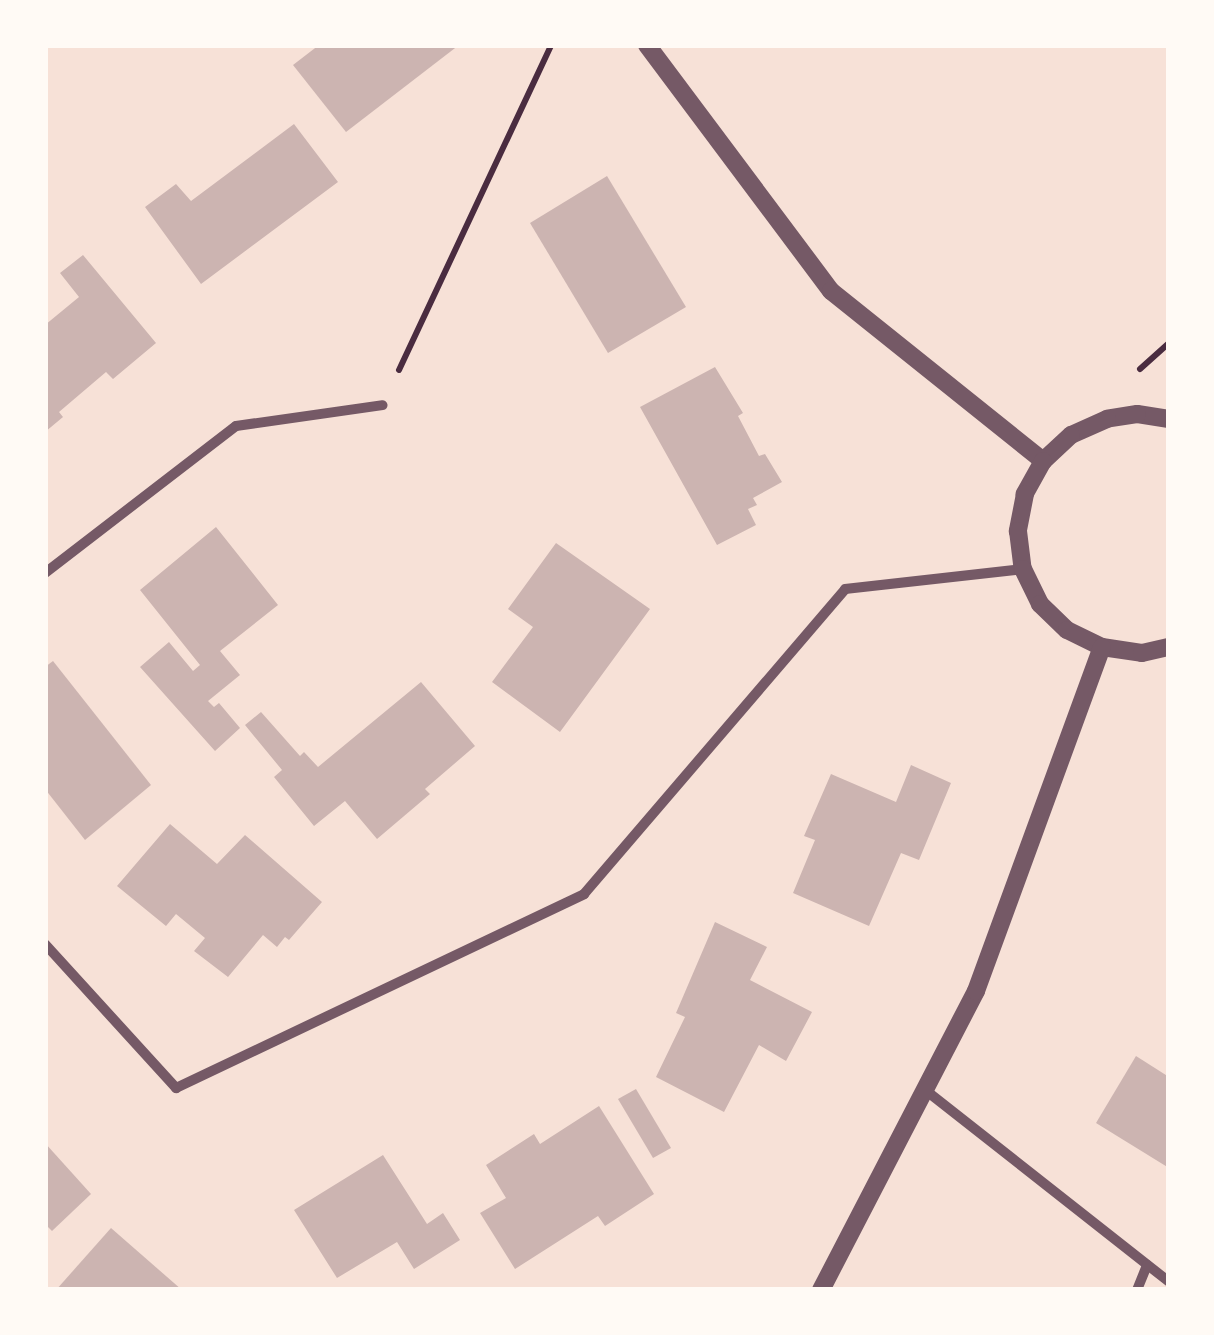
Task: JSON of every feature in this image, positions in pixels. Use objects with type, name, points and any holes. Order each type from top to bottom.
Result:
[{"type":"street","points":[[647,45],[832,291],[1043,461]]},
{"type":"street","points":[[45,573],[236,426],[383,404]]},
{"type":"street","points":[[1169,419],[1137,414],[1106,419],[1072,435],[1043,461],[1026,494],[1018,531],[1023,569],[1040,604],[1068,630],[1102,648],[1142,654],[1169,647]]},
{"type":"street","points":[[45,944],[176,1088],[584,894],[845,590],[1023,569]]},
{"type":"street","points":[[821,1290],[976,990],[1102,648]]},
{"type":"street","points":[[924,1088],[1169,1282]]},
{"type":"street","points":[[1137,1290],[1147,1265]]},
{"type":"path","points":[[383,404],[551,45]]},
{"type":"building","points":[[319,45],[459,45],[346,132],[293,65]]},
{"type":"building","points":[[294,124],[338,182],[201,284],[145,207],[176,184],[191,201]]},
{"type":"building","points":[[607,176],[686,307],[608,353],[530,223]]},
{"type":"building","points":[[83,255],[156,343],[113,379],[106,372],[59,412],[63,417],[45,432],[45,325],[79,297],[60,273]]},
{"type":"building","points":[[715,367],[743,413],[738,416],[759,456],[765,454],[782,482],[753,498],[757,505],[748,509],[756,525],[717,545],[640,407]]},
{"type":"building","points":[[216,527],[278,605],[220,651],[240,675],[208,701],[214,707],[219,703],[240,728],[215,751],[140,667],[169,642],[193,671],[200,665],[140,590]]},
{"type":"building","points":[[556,543],[650,609],[560,732],[492,682],[533,627],[508,609]]},
{"type":"building","points":[[53,661],[151,785],[85,840],[45,789],[45,667]]},
{"type":"building","points":[[421,682],[475,746],[425,789],[430,794],[377,839],[345,801],[314,826],[274,777],[282,770],[245,725],[261,712],[300,756],[304,752],[318,767]]},
{"type":"building","points":[[911,765],[951,783],[919,860],[901,853],[869,926],[793,893],[815,840],[804,836],[831,774],[896,802]]},
{"type":"building","points":[[170,824],[217,864],[245,835],[322,902],[289,940],[285,937],[277,947],[263,935],[228,977],[194,951],[205,938],[176,914],[166,926],[117,886]]},
{"type":"building","points":[[715,922],[767,947],[750,980],[812,1012],[786,1061],[759,1045],[724,1112],[656,1077],[685,1017],[676,1013]]},
{"type":"building","points":[[1136,1056],[1169,1077],[1169,1168],[1096,1123]]},
{"type":"building","points":[[636,1089],[671,1148],[653,1158],[618,1099]]},
{"type":"building","points":[[599,1106],[654,1194],[605,1226],[598,1216],[515,1269],[480,1213],[506,1198],[486,1165],[534,1134],[540,1144]]},
{"type":"building","points":[[45,1143],[91,1194],[52,1231],[45,1224]]},
{"type":"building","points":[[383,1155],[427,1224],[443,1213],[460,1240],[414,1269],[397,1242],[337,1278],[294,1210]]},
{"type":"building","points":[[111,1228],[182,1290],[56,1290]]}]
